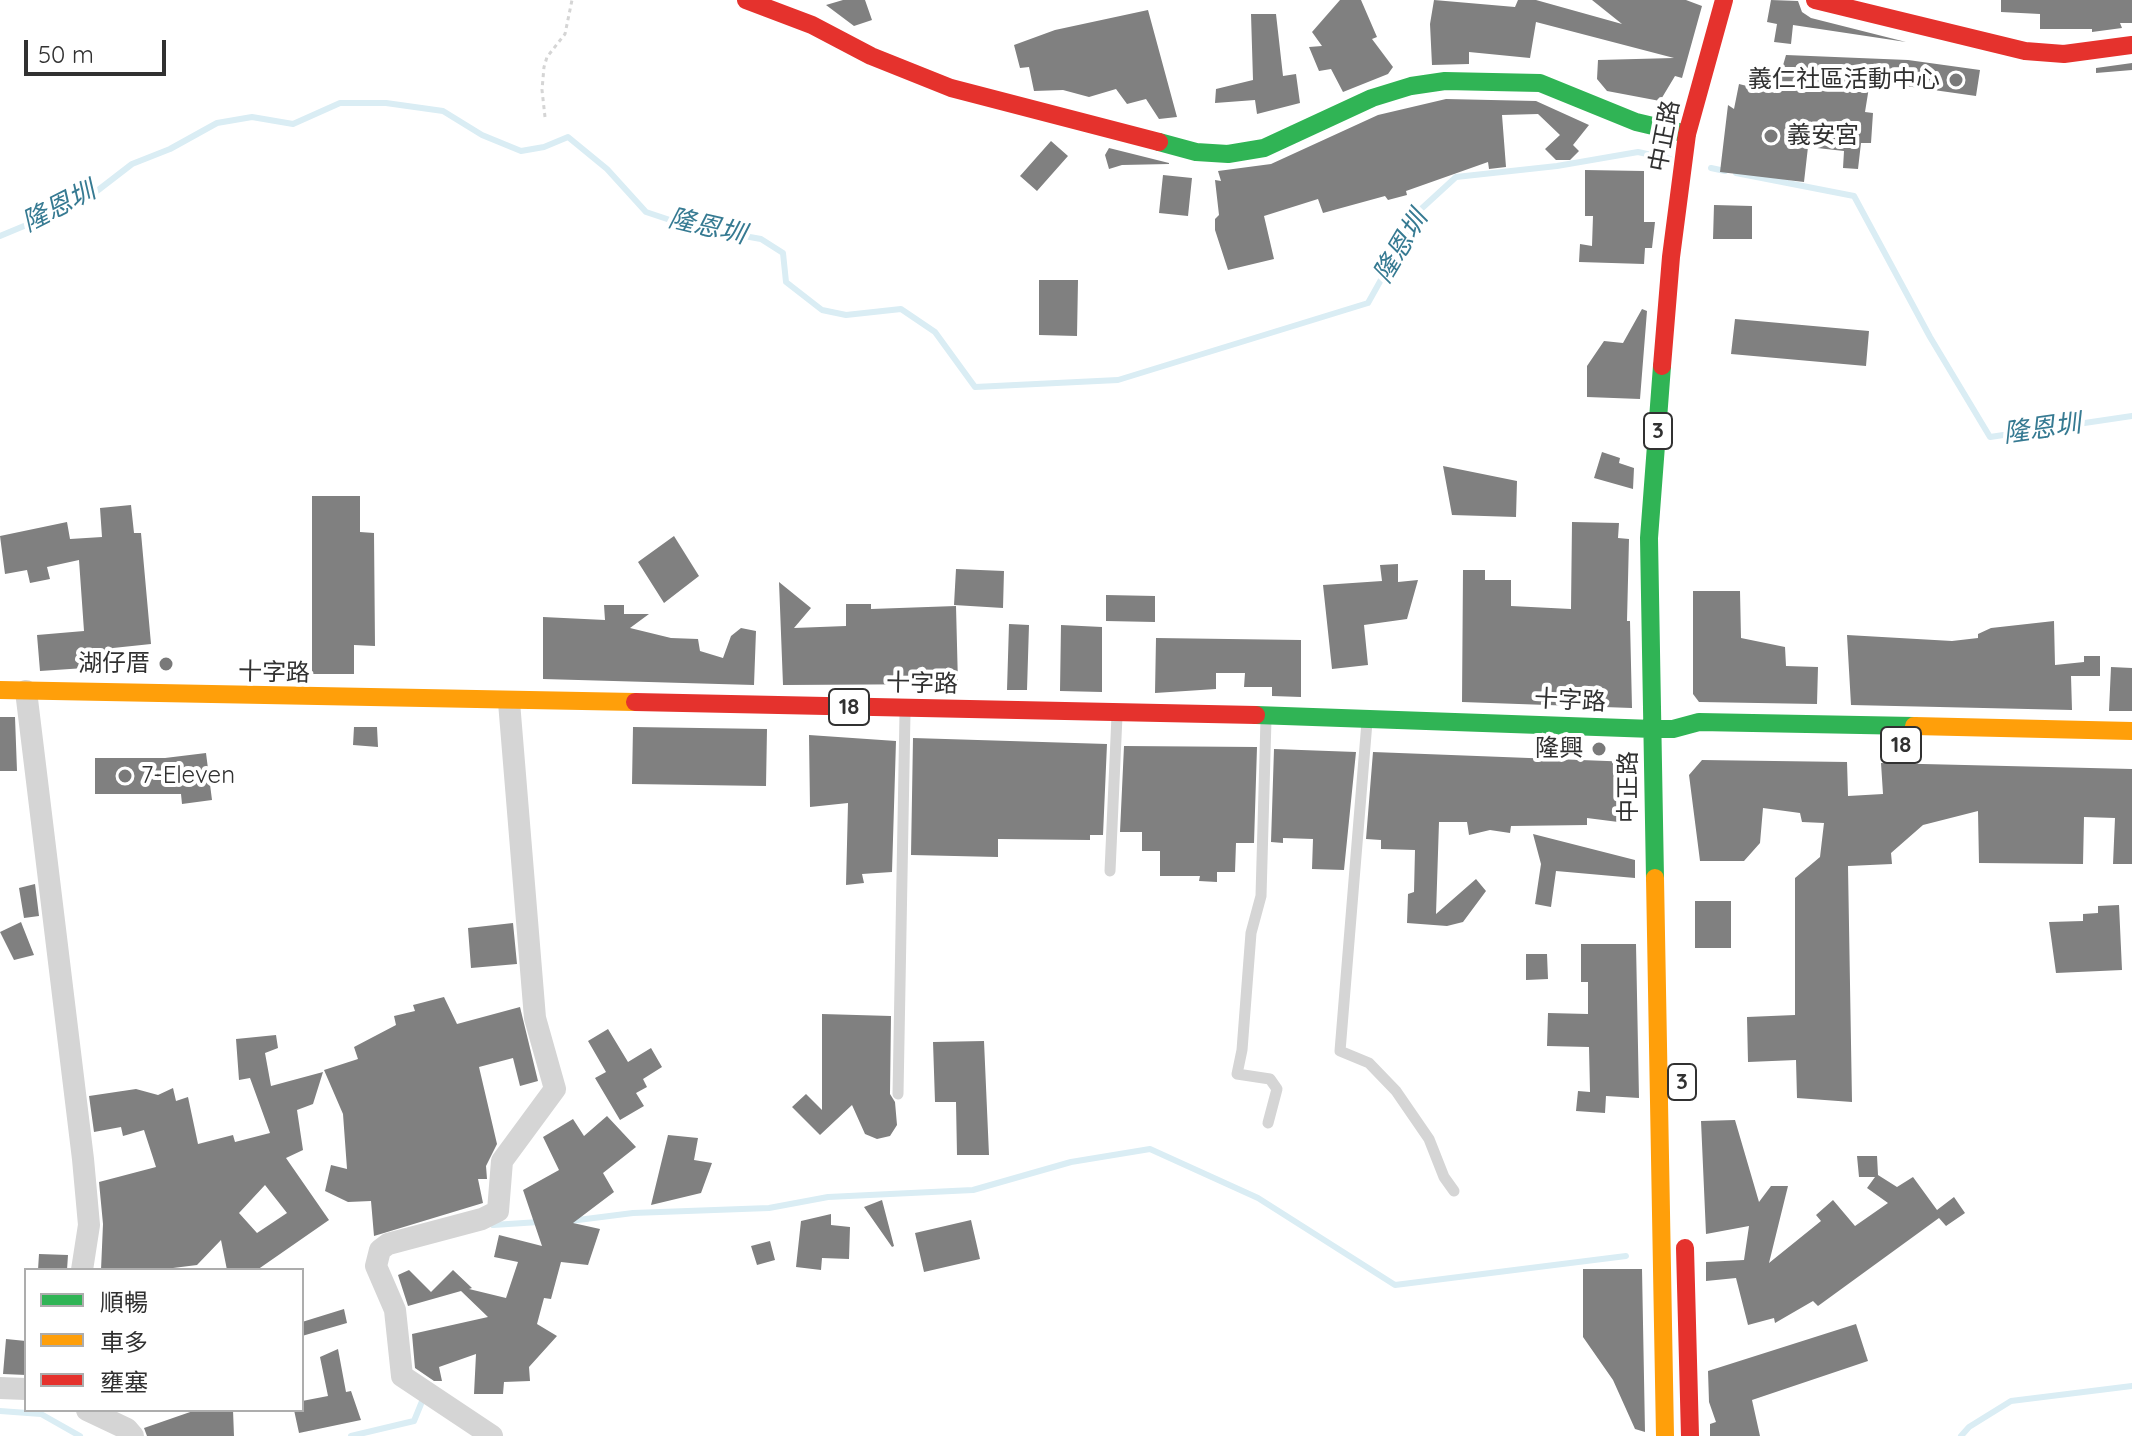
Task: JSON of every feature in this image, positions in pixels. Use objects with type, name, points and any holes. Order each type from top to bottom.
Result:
[{"type":"main road","points":[[746,0],[812,25],[871,56],[951,88],[1196,152],[1228,154],[1264,148],[1372,98],[1411,86],[1445,81],[1540,83],[1628,119],[1687,134]]},
{"type":"main road","name":"中正路","points":[[1665,1436],[1649,538],[1671,257],[1687,134],[1724,0]]},
{"type":"main road","name":"中正路","points":[[1687,134],[1705,143],[1743,0]]},
{"type":"main road","points":[[1815,0],[2025,51],[2064,54],[2132,45]]},
{"type":"main road","name":"18","points":[[0,690],[26,691]]},
{"type":"main road","name":"十字路","points":[[26,691],[1367,717],[1653,729],[1673,729],[1699,722],[2132,731]]},
{"type":"main road","name":"十字路","points":[[1673,729],[1698,741],[1837,744]]},
{"type":"main road","points":[[1977,747],[2132,750]]},
{"type":"main road","points":[[1685,1231],[1690,1436]]},
{"type":"street","points":[[26,691],[83,1159],[89,1225],[82,1268]]},
{"type":"street","points":[[492,1436],[402,1376],[395,1310],[376,1266],[380,1250],[388,1244],[482,1219],[498,1211],[502,1161],[555,1089],[535,1018],[509,702]]},
{"type":"street","points":[[0,1388],[24,1389]]},
{"type":"street","points":[[91,1412],[127,1429],[133,1436]]},
{"type":"lane","points":[[898,1094],[905,708]]},
{"type":"lane","points":[[1110,871],[1118,712]]},
{"type":"lane","points":[[1266,715],[1261,896],[1251,933],[1242,1050],[1237,1074],[1270,1079],[1277,1089],[1268,1123]]},
{"type":"lane","points":[[1367,717],[1359,851],[1340,1051],[1369,1063],[1396,1091],[1429,1139],[1444,1177],[1454,1191]]},
{"type":"path","points":[[545,117],[542,90],[544,67],[547,57],[565,34],[572,0]]},
{"type":"building","points":[[843,0],[865,0],[872,20],[854,26],[826,5]]},
{"type":"building","points":[[1340,0],[1361,0],[1377,37],[1372,39],[1393,67],[1388,74],[1343,92],[1331,69],[1319,71],[1309,47],[1322,46],[1312,32]]},
{"type":"building","points":[[1434,0],[1515,7],[1518,0],[1536,0],[1622,24],[1592,0],[1686,0],[1702,6],[1682,78],[1675,76],[1660,101],[1607,91],[1597,79],[1598,60],[1674,58],[1536,22],[1530,58],[1469,52],[1469,64],[1432,65],[1430,24]]},
{"type":"building","points":[[1771,0],[1798,1],[1802,12],[1811,18],[1906,42],[1793,25],[1791,44],[1774,42],[1777,24],[1767,22]]},
{"type":"building","points":[[2001,0],[2132,0],[2132,23],[2120,23],[2122,28],[2092,32],[2092,29],[2040,29],[2040,14],[2001,12]]},
{"type":"building","points":[[1148,10],[1177,117],[1159,119],[1146,99],[1127,104],[1116,89],[1089,97],[1063,90],[1034,91],[1029,67],[1020,68],[1014,45],[1055,30]]},
{"type":"building","points":[[1251,14],[1276,14],[1283,76],[1296,74],[1300,103],[1257,114],[1255,100],[1215,103],[1216,89],[1253,80]]},
{"type":"building","points":[[1786,55],[1908,60],[1980,70],[1976,96],[1870,81],[1865,112],[1873,113],[1871,143],[1861,143],[1858,169],[1843,168],[1844,151],[1808,147],[1804,182],[1720,172],[1728,105],[1734,109],[1739,84],[1775,93]]},
{"type":"building","points":[[2132,63],[2132,70],[2096,73],[2096,68]]},
{"type":"building","points":[[1446,99],[1536,101],[1589,125],[1573,145],[1579,151],[1570,160],[1556,160],[1545,149],[1560,135],[1538,114],[1502,115],[1506,167],[1489,169],[1488,162],[1388,200],[1385,196],[1323,213],[1318,199],[1264,216],[1274,259],[1228,270],[1215,230],[1215,219],[1219,215],[1215,180],[1221,181],[1218,171],[1271,164],[1378,115]]},
{"type":"building","points":[[1051,141],[1068,156],[1037,191],[1020,176]]},
{"type":"building","points":[[1109,148],[1169,164],[1122,165],[1109,169],[1105,155]]},
{"type":"building","points":[[1585,170],[1644,171],[1644,222],[1655,222],[1652,248],[1645,248],[1644,264],[1579,262],[1580,244],[1592,246],[1593,216],[1585,216]]},
{"type":"building","points":[[1163,175],[1192,178],[1188,216],[1159,213]]},
{"type":"building","points":[[1714,205],[1752,206],[1752,239],[1713,239]]},
{"type":"building","points":[[1039,280],[1078,280],[1077,336],[1039,335]]},
{"type":"building","points":[[1642,309],[1647,311],[1640,399],[1587,397],[1587,366],[1604,341],[1623,343]]},
{"type":"building","points":[[1735,319],[1869,331],[1866,366],[1731,354]]},
{"type":"building","points":[[1602,452],[1620,458],[1619,463],[1634,468],[1633,489],[1594,478]]},
{"type":"building","points":[[1443,466],[1517,481],[1516,517],[1452,515]]},
{"type":"building","points":[[312,496],[360,496],[360,532],[374,533],[375,646],[354,645],[354,674],[312,674]]},
{"type":"building","points":[[131,505],[134,533],[141,533],[151,644],[113,648],[115,666],[40,671],[37,635],[84,631],[79,560],[47,567],[50,579],[30,583],[27,570],[5,574],[0,536],[67,522],[70,539],[102,537],[100,508]]},
{"type":"building","points":[[1572,522],[1619,523],[1618,538],[1629,539],[1627,621],[1630,621],[1632,708],[1462,702],[1463,570],[1485,570],[1485,580],[1511,580],[1511,606],[1571,609]]},
{"type":"building","points":[[674,536],[699,576],[664,603],[638,562]]},
{"type":"building","points":[[1398,564],[1398,582],[1418,580],[1407,619],[1364,625],[1368,665],[1332,669],[1323,585],[1382,581],[1380,565]]},
{"type":"building","points":[[956,569],[1004,571],[1003,608],[954,605]]},
{"type":"building","points":[[779,582],[811,608],[794,628],[846,626],[846,604],[871,604],[871,609],[956,606],[958,684],[783,685]]},
{"type":"building","points":[[1693,591],[1740,591],[1741,638],[1785,647],[1786,666],[1818,667],[1817,704],[1699,702],[1693,694]]},
{"type":"building","points":[[1106,595],[1155,596],[1155,622],[1106,621]]},
{"type":"building","points":[[604,605],[624,605],[624,614],[649,614],[630,628],[671,638],[698,639],[700,651],[723,658],[731,636],[741,628],[756,631],[754,685],[543,679],[543,617],[605,620]]},
{"type":"building","points":[[2054,621],[2055,665],[2084,662],[2084,656],[2100,656],[2100,676],[2071,676],[2072,710],[1851,705],[1847,635],[1952,641],[1978,638],[1978,634],[1991,628]]},
{"type":"building","points":[[1009,624],[1029,625],[1027,690],[1007,690]]},
{"type":"building","points":[[1061,625],[1102,627],[1102,692],[1060,691]]},
{"type":"building","points":[[1156,638],[1301,640],[1301,697],[1272,696],[1272,687],[1244,687],[1245,673],[1216,673],[1216,689],[1155,693]]},
{"type":"building","points":[[2111,667],[2132,668],[2132,711],[2109,711]]},
{"type":"building","points":[[0,717],[15,717],[17,771],[0,771]]},
{"type":"building","points":[[354,727],[377,727],[378,747],[353,745]]},
{"type":"building","points":[[633,727],[767,729],[766,786],[632,784]]},
{"type":"building","points":[[809,735],[896,741],[892,872],[862,874],[864,883],[846,885],[848,803],[810,807]]},
{"type":"building","points":[[913,738],[1107,744],[1103,835],[1090,835],[1090,840],[998,839],[998,857],[911,855]]},
{"type":"building","points":[[1124,746],[1257,747],[1254,843],[1236,843],[1235,872],[1217,872],[1217,882],[1199,881],[1200,876],[1160,876],[1160,851],[1142,851],[1142,832],[1120,832]]},
{"type":"building","points":[[1274,749],[1356,752],[1344,870],[1312,869],[1313,839],[1283,838],[1283,843],[1271,842]]},
{"type":"building","points":[[1373,752],[1633,762],[1634,824],[1587,818],[1587,825],[1511,826],[1510,833],[1490,830],[1469,835],[1467,822],[1439,822],[1436,914],[1476,879],[1486,891],[1463,922],[1447,926],[1407,923],[1408,894],[1414,892],[1415,850],[1381,849],[1381,840],[1366,839]]},
{"type":"building","points":[[206,753],[212,800],[182,804],[181,794],[95,794],[95,758],[165,758]]},
{"type":"building","points":[[1702,760],[1847,762],[1848,796],[1883,794],[1881,763],[2132,769],[2132,864],[2113,864],[2115,818],[2084,817],[2083,864],[1979,863],[1978,811],[1923,825],[1891,853],[1892,864],[1848,866],[1852,1102],[1797,1098],[1796,1060],[1748,1062],[1747,1017],[1795,1015],[1795,878],[1820,857],[1824,823],[1802,822],[1800,813],[1763,808],[1760,843],[1744,861],[1700,861],[1689,775]]},
{"type":"building","points":[[1533,834],[1635,860],[1635,878],[1556,871],[1551,907],[1535,904],[1541,864]]},
{"type":"building","points":[[35,884],[39,916],[24,918],[19,888]]},
{"type":"building","points":[[1695,901],[1731,901],[1731,948],[1695,948]]},
{"type":"building","points":[[2119,905],[2122,970],[2056,973],[2049,922],[2083,921],[2083,914],[2098,913],[2098,906]]},
{"type":"building","points":[[21,922],[34,955],[14,960],[0,932]]},
{"type":"building","points":[[513,923],[517,964],[471,968],[468,928]]},
{"type":"building","points":[[1581,944],[1636,944],[1639,1098],[1606,1096],[1605,1113],[1576,1111],[1578,1091],[1590,1092],[1589,1047],[1547,1046],[1548,1013],[1588,1014],[1588,982],[1581,982]]},
{"type":"building","points":[[1526,954],[1547,954],[1548,979],[1526,980]]},
{"type":"building","points":[[444,997],[457,1024],[520,1007],[538,1081],[520,1086],[513,1058],[479,1067],[497,1144],[486,1166],[487,1179],[478,1179],[483,1203],[374,1236],[371,1201],[348,1202],[325,1191],[331,1165],[347,1169],[343,1114],[324,1070],[358,1059],[354,1047],[396,1025],[394,1016],[415,1011],[413,1005]]},
{"type":"building","points":[[822,1014],[891,1016],[890,1094],[895,1102],[897,1125],[890,1136],[877,1139],[865,1134],[852,1105],[820,1135],[792,1107],[806,1094],[822,1110]]},
{"type":"building","points":[[608,1029],[628,1062],[651,1048],[662,1067],[643,1079],[647,1087],[636,1093],[644,1106],[620,1120],[595,1078],[606,1072],[588,1041]]},
{"type":"building","points":[[276,1035],[278,1048],[265,1053],[271,1086],[323,1072],[313,1104],[297,1110],[303,1150],[286,1158],[329,1220],[260,1268],[227,1268],[221,1240],[197,1265],[101,1268],[103,1224],[99,1182],[156,1167],[144,1130],[123,1136],[121,1127],[94,1132],[89,1096],[136,1089],[158,1095],[173,1088],[176,1101],[188,1097],[198,1144],[233,1135],[235,1142],[270,1133],[250,1078],[239,1080],[236,1039]],"holes":[[[265,1185],[287,1213],[257,1233],[239,1213]]]},
{"type":"building","points":[[984,1041],[989,1155],[957,1155],[956,1102],[935,1102],[933,1042]]},
{"type":"building","points":[[607,1116],[636,1147],[603,1173],[614,1192],[573,1223],[600,1229],[588,1265],[561,1262],[551,1299],[544,1298],[537,1324],[557,1336],[529,1367],[530,1381],[504,1382],[503,1394],[474,1394],[476,1354],[439,1367],[442,1381],[434,1381],[415,1368],[412,1334],[488,1317],[461,1291],[408,1306],[398,1275],[409,1270],[431,1292],[453,1270],[472,1288],[469,1289],[506,1298],[518,1262],[494,1257],[499,1235],[542,1246],[523,1190],[559,1170],[543,1137],[573,1119],[584,1136]]},
{"type":"building","points":[[1735,1120],[1759,1202],[1771,1186],[1788,1186],[1769,1263],[1821,1221],[1816,1215],[1833,1200],[1855,1226],[1888,1203],[1867,1188],[1875,1177],[1859,1177],[1857,1156],[1877,1156],[1878,1175],[1897,1187],[1913,1177],[1937,1210],[1954,1197],[1965,1213],[1946,1226],[1939,1218],[1818,1306],[1813,1301],[1775,1323],[1774,1318],[1748,1325],[1736,1278],[1706,1281],[1706,1262],[1744,1260],[1749,1226],[1706,1234],[1701,1121]]},
{"type":"building","points":[[668,1135],[698,1138],[694,1160],[712,1163],[701,1193],[651,1205]]},
{"type":"building","points":[[882,1200],[894,1246],[892,1247],[864,1207]]},
{"type":"building","points":[[831,1214],[831,1225],[850,1227],[849,1259],[822,1258],[821,1270],[796,1267],[801,1221]]},
{"type":"building","points":[[971,1220],[980,1259],[924,1272],[915,1233]]},
{"type":"building","points":[[770,1241],[775,1260],[757,1265],[751,1246]]},
{"type":"building","points":[[39,1254],[68,1255],[67,1268],[38,1268]]},
{"type":"building","points":[[1583,1269],[1642,1269],[1645,1432],[1635,1429],[1613,1380],[1583,1337]]},
{"type":"building","points":[[344,1309],[347,1323],[304,1335],[304,1321]]},
{"type":"building","points":[[1856,1324],[1868,1361],[1752,1400],[1760,1436],[1710,1436],[1710,1424],[1716,1422],[1709,1402],[1708,1371]]},
{"type":"building","points":[[6,1339],[24,1341],[24,1375],[3,1374]]},
{"type":"building","points":[[338,1349],[346,1392],[351,1391],[361,1420],[299,1433],[294,1412],[304,1412],[304,1401],[328,1396],[320,1357]]},
{"type":"building","points":[[190,1412],[233,1412],[234,1436],[147,1436],[144,1428]]},
{"type":"waterway","name":"隆恩圳","points":[[0,236],[84,201],[132,164],[170,149],[217,123],[252,117],[293,124],[340,103],[386,103],[443,111],[482,135],[521,151],[544,147],[568,137],[607,169],[646,212],[688,226],[761,239],[783,253],[786,282],[822,310],[846,315],[901,309],[935,332],[975,387],[1118,380],[1368,303],[1420,210],[1456,177],[1557,166],[1638,152],[1670,159]]},
{"type":"waterway","name":"隆恩圳","points":[[1711,168],[1725,171]]},
{"type":"waterway","name":"隆恩圳","points":[[1736,173],[1854,196],[1930,337],[1990,437],[2132,416]]},
{"type":"waterway","points":[[570,1221],[633,1213],[769,1208],[828,1197],[973,1190],[1071,1162],[1150,1149],[1258,1198],[1395,1285],[1626,1256]]},
{"type":"waterway","points":[[493,1225],[539,1222]]},
{"type":"waterway","points":[[1961,1436],[1969,1427],[2011,1401],[2132,1386]]},
{"type":"waterway","points":[[351,1436],[414,1421],[423,1399]]},
{"type":"waterway","points":[[0,1411],[41,1414],[80,1436]]},
{"type":"traffic: fast","points":[[1159,142],[1196,152],[1228,154],[1264,148],[1372,98],[1411,86],[1445,81],[1540,83],[1636,122],[1687,134]]},
{"type":"traffic: fast","points":[[1655,878],[1649,538],[1662,366]]},
{"type":"traffic: fast","points":[[1256,715],[1653,729],[1673,729],[1699,722],[1914,726]]},
{"type":"traffic: slow","points":[[0,690],[635,702]]},
{"type":"traffic: slow","points":[[1914,726],[2132,731]]},
{"type":"traffic: slow","points":[[1655,878],[1665,1436]]},
{"type":"traffic: jam","points":[[746,0],[812,25],[871,56],[951,88],[1159,142]]},
{"type":"traffic: jam","points":[[1662,366],[1671,257],[1687,134],[1724,0]]},
{"type":"traffic: jam","points":[[1815,0],[2025,51],[2064,54],[2132,45]]},
{"type":"traffic: jam","points":[[635,702],[1256,715]]},
{"type":"traffic: jam","points":[[1685,1248],[1690,1436]]},
{"type":"place","name":"義仁社區活動中心","points":[[1956,80]]},
{"type":"place","name":"義安宮","points":[[1771,136]]},
{"type":"place","name":"湖仔厝","points":[[166,664]]},
{"type":"place","name":"隆興","points":[[1599,749]]},
{"type":"place","name":"7-Eleven","points":[[125,776]]}]
